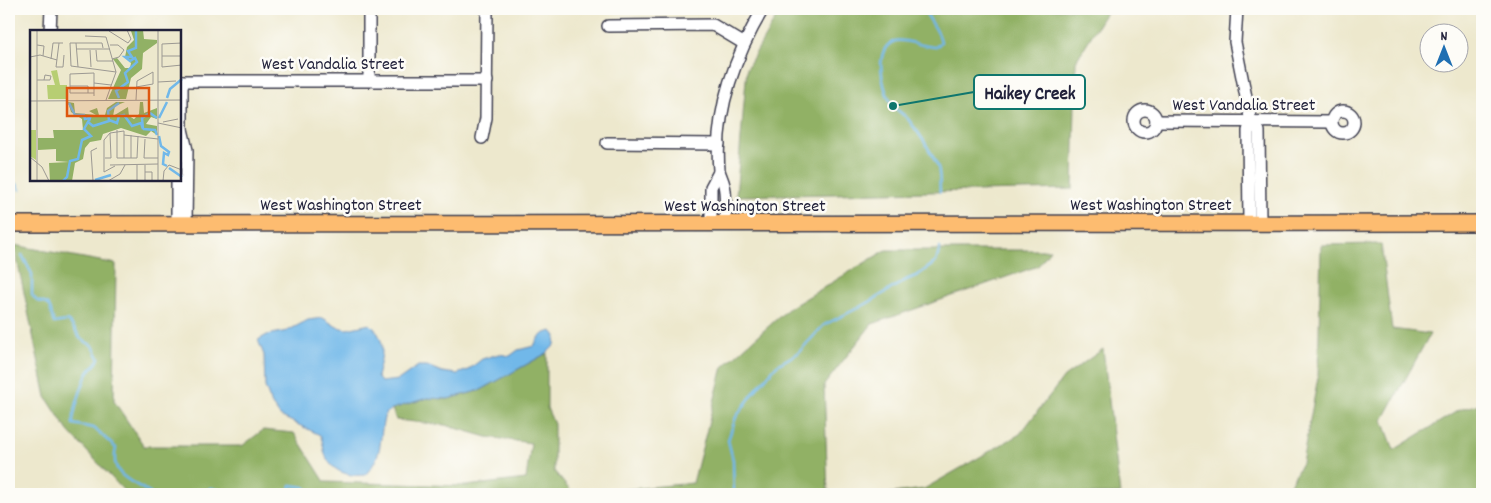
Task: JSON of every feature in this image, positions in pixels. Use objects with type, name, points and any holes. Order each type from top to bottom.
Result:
[{"type":"main road","name":"West Washington Street","points":[[9,224],[1482,223]]},
{"type":"street","points":[[50,30],[51,9]]},
{"type":"street","points":[[369,9],[369,80]]},
{"type":"street","points":[[482,138],[486,118],[486,9]]},
{"type":"street","points":[[718,223],[711,187],[719,172],[719,144],[727,88],[743,43],[764,9]]},
{"type":"street","points":[[1237,9],[1235,42],[1251,122],[1248,131],[1254,223]]},
{"type":"street","points":[[608,26],[713,25],[743,43]]},
{"type":"street","points":[[181,81],[181,133],[187,150],[182,223]]},
{"type":"street","name":"West Vandalia Street","points":[[181,81],[487,81]]},
{"type":"street","name":"West Vandalia Street","points":[[1156,121],[1331,122]]},
{"type":"street","points":[[607,143],[719,144]]},
{"type":"street","points":[[177,181],[182,223]]},
{"type":"green space","points":[[781,9],[1108,9],[1076,61],[1073,189],[736,196],[747,68]]},
{"type":"green space","points":[[1381,244],[1392,329],[1430,334],[1383,420],[1394,450],[1459,410],[1482,403],[1482,494],[1284,494],[1302,463],[1318,377],[1321,245]]},
{"type":"green space","points":[[14,245],[116,264],[114,401],[144,446],[242,446],[263,430],[294,433],[325,482],[466,486],[526,479],[531,443],[487,437],[445,425],[396,420],[392,409],[427,398],[448,399],[481,390],[547,353],[547,408],[554,424],[554,471],[573,494],[127,494],[68,431],[46,397]]},
{"type":"green space","points":[[886,250],[1050,250],[1038,266],[872,324],[824,385],[828,494],[574,494],[693,483],[723,367],[788,309]]},
{"type":"green space","points":[[1103,349],[1120,494],[884,494],[924,489],[1020,434],[1064,377]]},
{"type":"water","points":[[323,318],[337,327],[347,329],[370,324],[376,330],[382,349],[377,377],[381,382],[398,380],[418,366],[427,366],[442,372],[457,374],[468,370],[482,359],[499,354],[510,356],[518,350],[534,346],[543,334],[552,331],[556,336],[555,345],[547,353],[481,390],[448,399],[427,398],[392,409],[385,414],[376,460],[365,475],[353,475],[341,472],[332,465],[325,454],[320,435],[280,416],[272,405],[265,387],[264,355],[258,340],[267,335],[287,331],[308,320]]},
{"type":"waterway","points":[[924,9],[941,42],[936,47],[899,40],[895,41],[888,45],[884,52],[881,69],[885,88],[891,103],[908,119],[934,159],[939,171],[940,192]]},
{"type":"waterway","points":[[9,185],[17,184],[20,190]]},
{"type":"waterway","points":[[734,494],[733,460],[728,440],[736,417],[758,387],[777,365],[798,353],[824,325],[918,275],[936,262],[940,248]]},
{"type":"waterway","points":[[22,255],[32,274],[32,295],[37,301],[49,306],[54,323],[67,321],[71,324],[81,339],[93,346],[99,358],[85,380],[76,405],[73,424],[94,428],[116,448],[115,458],[119,472],[151,494]]},
{"type":"waterway","points":[[289,494],[291,485],[304,487],[313,494]]},
{"type":"waterway","points":[[200,494],[211,488],[234,494]]},
{"type":"waterway","points":[[971,494],[980,492],[1033,494]]},
{"type":"place","name":"Haikey Creek","points":[[893,106]]}]
